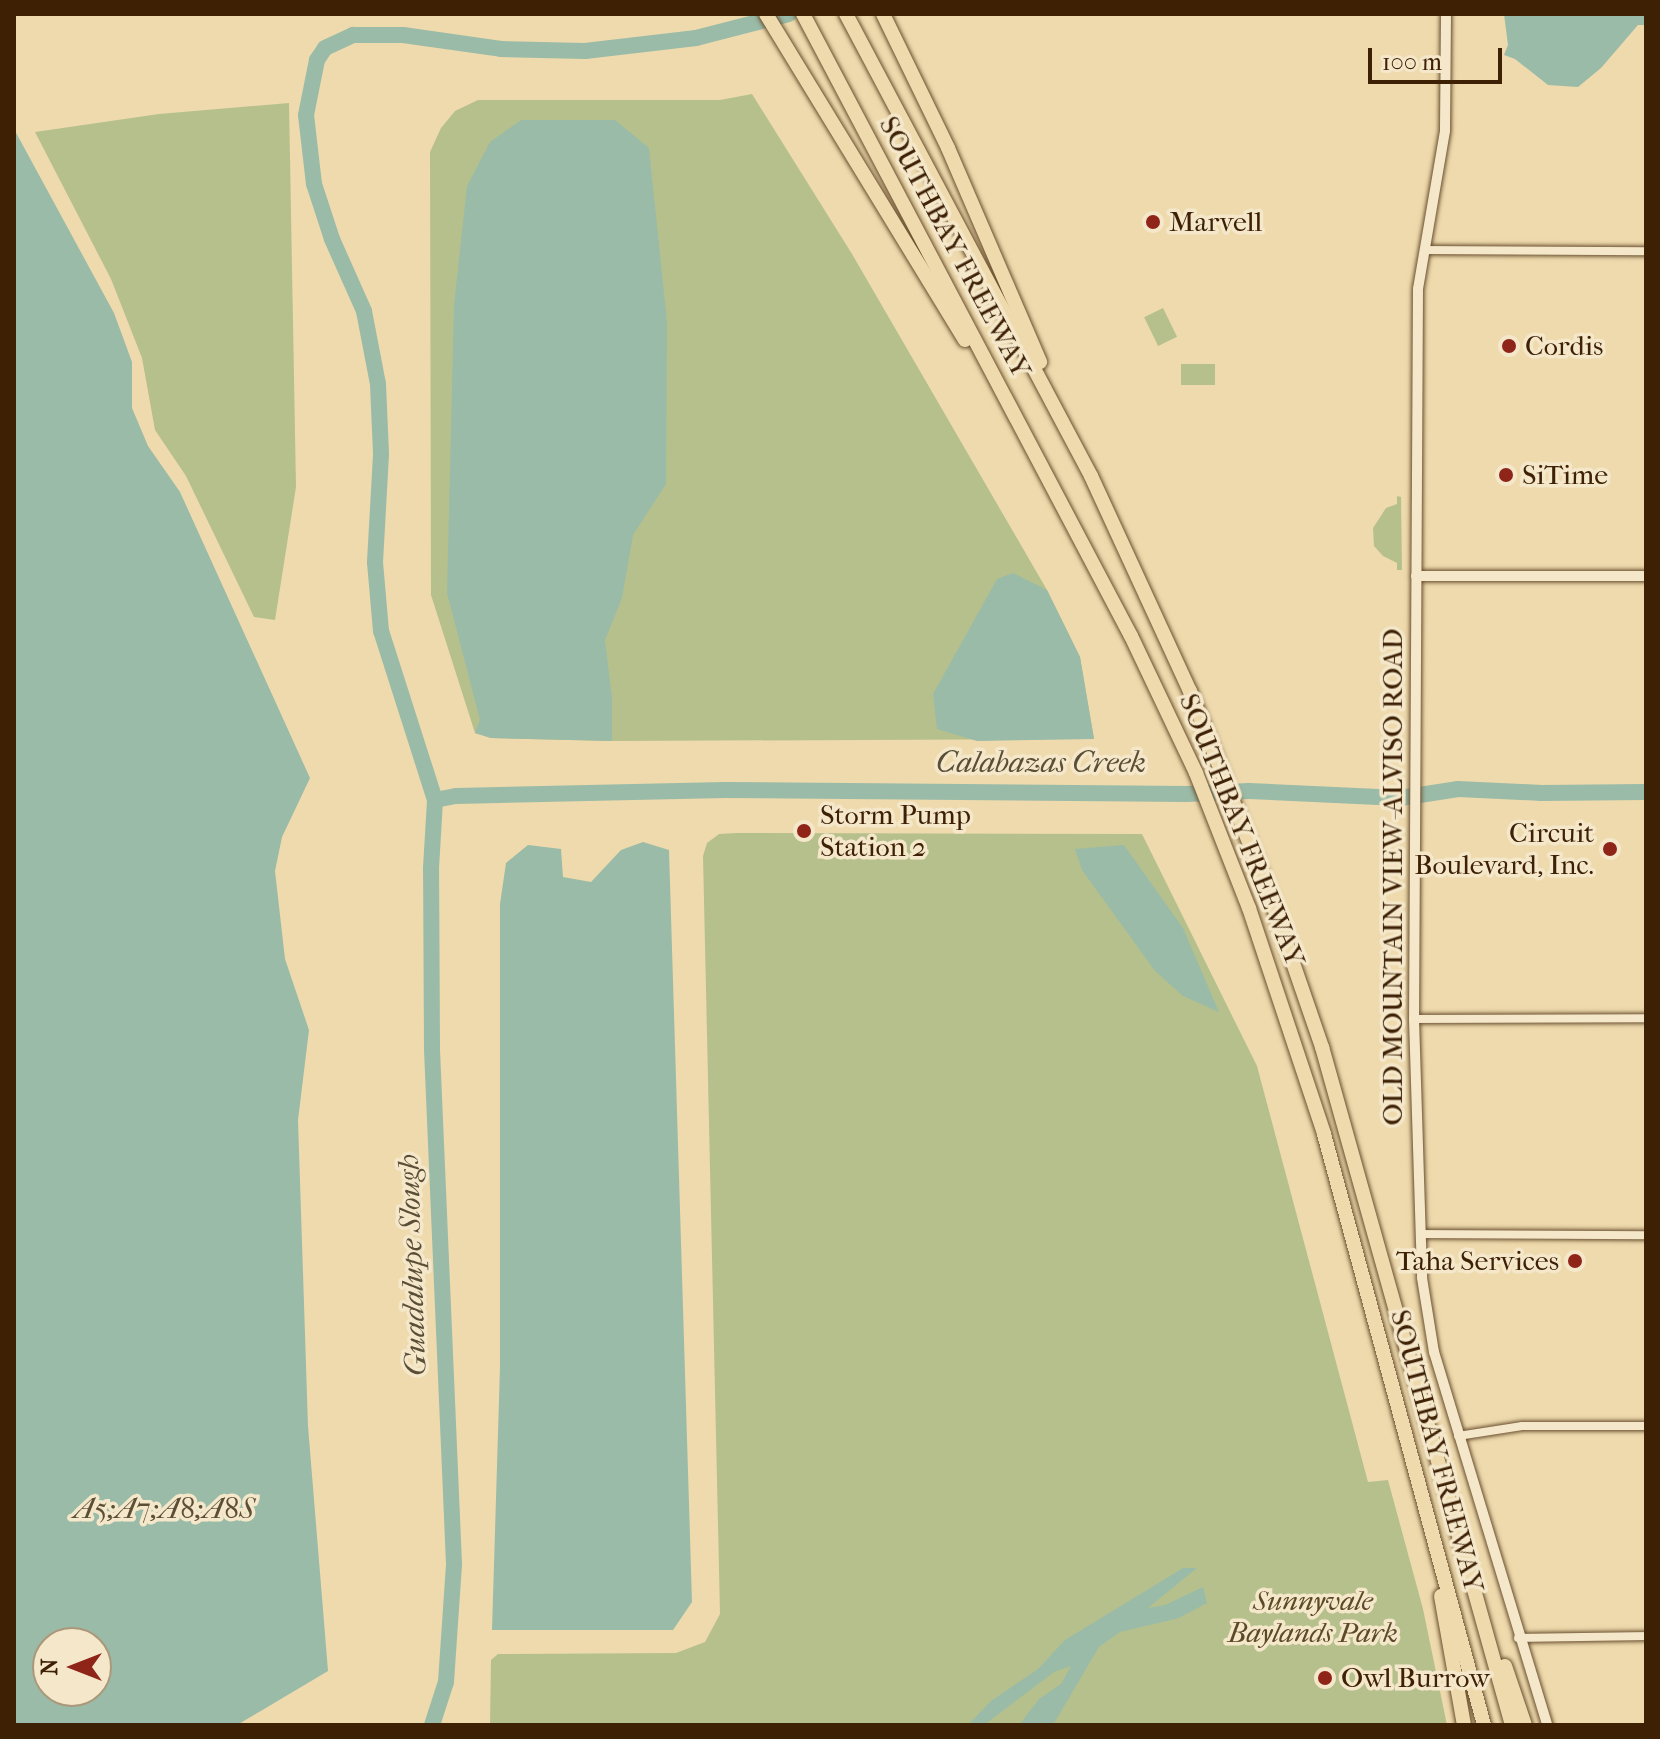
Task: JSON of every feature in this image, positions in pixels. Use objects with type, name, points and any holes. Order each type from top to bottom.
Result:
[{"type":"highway","points":[[766,14],[1019,425]]},
{"type":"highway","name":"SOUTHBAY FREEWAY","points":[[803,14],[1131,636],[1196,773],[1249,908],[1320,1121],[1484,1725]]},
{"type":"highway","name":"SOUTHBAY FREEWAY","points":[[846,14],[1091,476],[1173,650],[1271,899],[1330,1073],[1512,1725]]},
{"type":"highway","points":[[883,14],[948,148],[1091,476]]},
{"type":"highway","points":[[1420,1490],[1464,1725]]},
{"type":"highway","points":[[1470,1568],[1525,1725]]},
{"type":"street","name":"OLD MOUNTAIN VIEW-ALVISO ROAD","points":[[1446,14],[1445,131],[1418,289],[1414,1019],[1420,1234],[1426,1320],[1518,1638],[1547,1725]]},
{"type":"street","points":[[1425,250],[1646,251]]},
{"type":"street","points":[[1416,576],[1646,576]]},
{"type":"street","points":[[1414,1019],[1646,1018]]},
{"type":"street","points":[[1420,1234],[1646,1235]]},
{"type":"street","points":[[1458,1436],[1522,1426],[1646,1426]]},
{"type":"street","points":[[1518,1638],[1646,1636]]},
{"type":"green space","points":[[752,94],[852,254],[1047,590],[1080,657],[1094,739],[612,741],[491,738],[475,733],[431,595],[430,152],[441,128],[455,111],[478,100],[720,100]]},
{"type":"green space","points":[[289,103],[296,487],[275,620],[254,617],[186,476],[155,430],[142,358],[111,279],[35,132],[159,114]]},
{"type":"green space","points":[[1163,308],[1177,337],[1158,346],[1144,317]]},
{"type":"green space","points":[[1181,364],[1215,364],[1215,385],[1181,385]]},
{"type":"green space","points":[[1397,496],[1401,497],[1402,570],[1397,570],[1397,563],[1383,556],[1374,546],[1373,528],[1386,508],[1397,504]]},
{"type":"green space","name":"Sunnyvale Baylands Park","points":[[719,834],[1142,834],[1257,1066],[1368,1482],[1388,1480],[1423,1609],[1447,1725],[490,1725],[491,1660],[498,1654],[676,1653],[705,1642],[720,1614],[703,856],[707,843]]},
{"type":"water","points":[[1504,14],[1646,14],[1646,25],[1638,25],[1601,68],[1578,87],[1548,85],[1515,59],[1504,55],[1508,45]]},
{"type":"water","points":[[521,120],[615,120],[649,148],[667,322],[666,484],[633,535],[622,598],[605,640],[612,698],[612,741],[491,738],[475,733],[480,720],[447,593],[454,305],[467,186],[490,142]]},
{"type":"water","name":"A5;A7;A8;A8S","points":[[14,129],[114,313],[132,362],[132,408],[148,446],[180,492],[310,778],[282,837],[275,871],[285,959],[309,1030],[298,1120],[308,1426],[328,1671],[237,1725],[14,1725]]},
{"type":"water","points":[[1013,573],[1047,590],[1080,657],[1094,739],[977,741],[937,729],[933,694],[997,579]]},
{"type":"water","points":[[643,842],[669,850],[692,1602],[673,1630],[492,1630],[500,1367],[500,904],[506,863],[528,845],[561,849],[563,877],[591,882],[621,850]]},
{"type":"water","points":[[1124,845],[1183,928],[1219,1012],[1183,996],[1155,971],[1082,870],[1075,849]]},
{"type":"water","points":[[1183,1568],[1197,1568],[1148,1608],[1165,1605],[1203,1587],[1207,1603],[1179,1618],[1120,1632],[1099,1647],[1053,1725],[1019,1725],[1039,1699],[1061,1684],[1071,1666],[1054,1672],[984,1725],[968,1725],[991,1701],[1038,1669],[1065,1640]]},
{"type":"waterway","name":"Guadalupe Slough","points":[[432,1725],[446,1682],[454,1564],[432,1049],[431,868],[435,800],[381,631],[375,562],[381,453],[378,384],[364,311],[332,239],[314,184],[306,115],[317,60],[325,48],[353,35],[403,35],[501,49],[585,51],[696,38],[789,14]]},
{"type":"waterway","name":"Calabazas Creek","points":[[435,800],[456,796],[725,790],[1187,794],[1249,791],[1400,798],[1458,789],[1542,793],[1646,792]]},
{"type":"place","name":"Marvell","points":[[1153,222]]},
{"type":"place","name":"Cordis","points":[[1509,346]]},
{"type":"place","name":"SiTime","points":[[1506,475]]},
{"type":"place","name":"Storm Pump Station 2","points":[[804,831]]},
{"type":"place","name":"Circuit Boulevard, Inc.","points":[[1610,849]]},
{"type":"place","name":"Taha Services","points":[[1575,1261]]},
{"type":"place","name":"Owl Burrow","points":[[1325,1678]]}]
